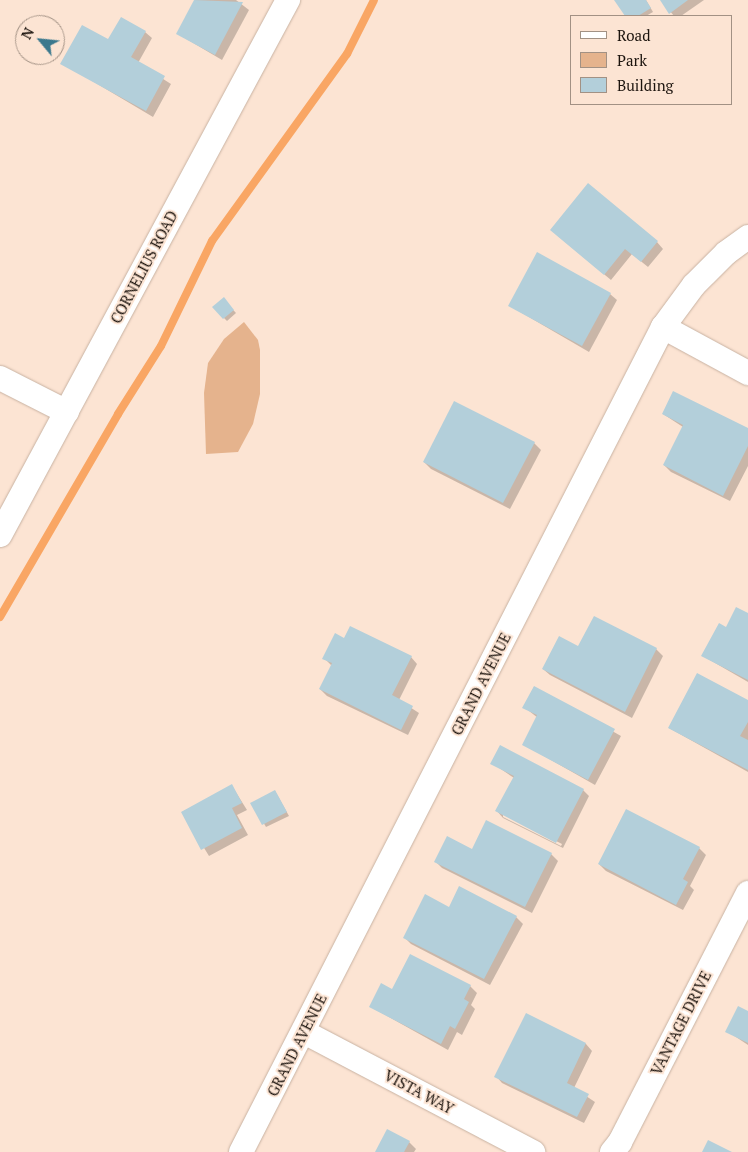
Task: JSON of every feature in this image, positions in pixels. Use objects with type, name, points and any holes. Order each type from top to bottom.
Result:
[{"type":"street","name":"CORNELIUS ROAD","points":[[0,534],[288,0]]},
{"type":"street","name":"GRAND AVENUE","points":[[241,1152],[663,327],[694,285],[726,253],[748,237]]},
{"type":"street","points":[[663,327],[748,373]]},
{"type":"street","points":[[0,378],[67,412]]},
{"type":"street","name":"VANTAGE DRIVE","points":[[612,1152],[620,1142],[748,892]]},
{"type":"street","name":"VISTA WAY","points":[[304,1032],[533,1152]]},
{"type":"green space","points":[[244,322],[258,340],[260,350],[260,394],[253,424],[238,452],[206,454],[204,393],[208,363],[224,339]]},
{"type":"building","points":[[194,0],[243,2],[215,55],[176,34]]},
{"type":"building","points":[[614,0],[646,0],[651,8],[640,15],[624,15]]},
{"type":"building","points":[[660,0],[688,0],[669,14]]},
{"type":"building","points":[[121,17],[146,31],[131,57],[165,76],[146,111],[62,65],[65,65],[65,55],[82,25],[108,39]]},
{"type":"building","points":[[588,183],[658,241],[641,262],[625,249],[604,275],[550,230]]},
{"type":"building","points":[[537,252],[611,293],[582,346],[508,306]]},
{"type":"building","points":[[224,297],[234,310],[223,319],[212,307]]},
{"type":"building","points":[[673,391],[748,428],[748,446],[723,496],[663,465],[683,425],[662,414]]},
{"type":"building","points":[[454,401],[535,442],[503,503],[423,462]]},
{"type":"building","points":[[736,607],[748,613],[748,680],[701,656],[719,623],[726,627]]},
{"type":"building","points":[[594,616],[657,648],[625,712],[542,669],[559,636],[578,646]]},
{"type":"building","points":[[350,626],[412,656],[392,695],[413,706],[401,730],[319,689],[332,663],[322,659],[335,633],[344,638]]},
{"type":"building","points":[[697,673],[748,700],[748,722],[740,736],[748,740],[748,770],[668,728]]},
{"type":"building","points":[[534,686],[615,729],[588,780],[522,745],[537,715],[522,708]]},
{"type":"building","points":[[500,745],[584,789],[556,843],[495,811],[514,776],[490,764]]},
{"type":"building","points":[[232,784],[242,803],[232,808],[242,828],[201,850],[181,812]]},
{"type":"building","points":[[275,790],[287,812],[262,825],[250,803]]},
{"type":"building","points":[[626,809],[700,847],[683,879],[688,882],[676,905],[598,864]]},
{"type":"building","points":[[486,820],[552,853],[525,907],[434,862],[447,836],[472,849]]},
{"type":"building","points":[[459,886],[517,916],[484,979],[403,938],[425,894],[449,907]]},
{"type":"building","points":[[410,954],[471,985],[464,999],[469,1002],[455,1029],[450,1026],[441,1044],[369,1007],[381,983],[392,989]]},
{"type":"building","points":[[738,1006],[748,1011],[748,1043],[725,1032]]},
{"type":"building","points":[[526,1013],[586,1043],[567,1083],[589,1094],[577,1117],[494,1077]]},
{"type":"building","points":[[387,1129],[410,1141],[404,1152],[375,1152]]},
{"type":"building","points":[[708,1140],[732,1152],[702,1152]]},
{"type":"waterway","points":[[0,617],[118,414],[161,346],[212,241],[347,54],[374,0]]}]
